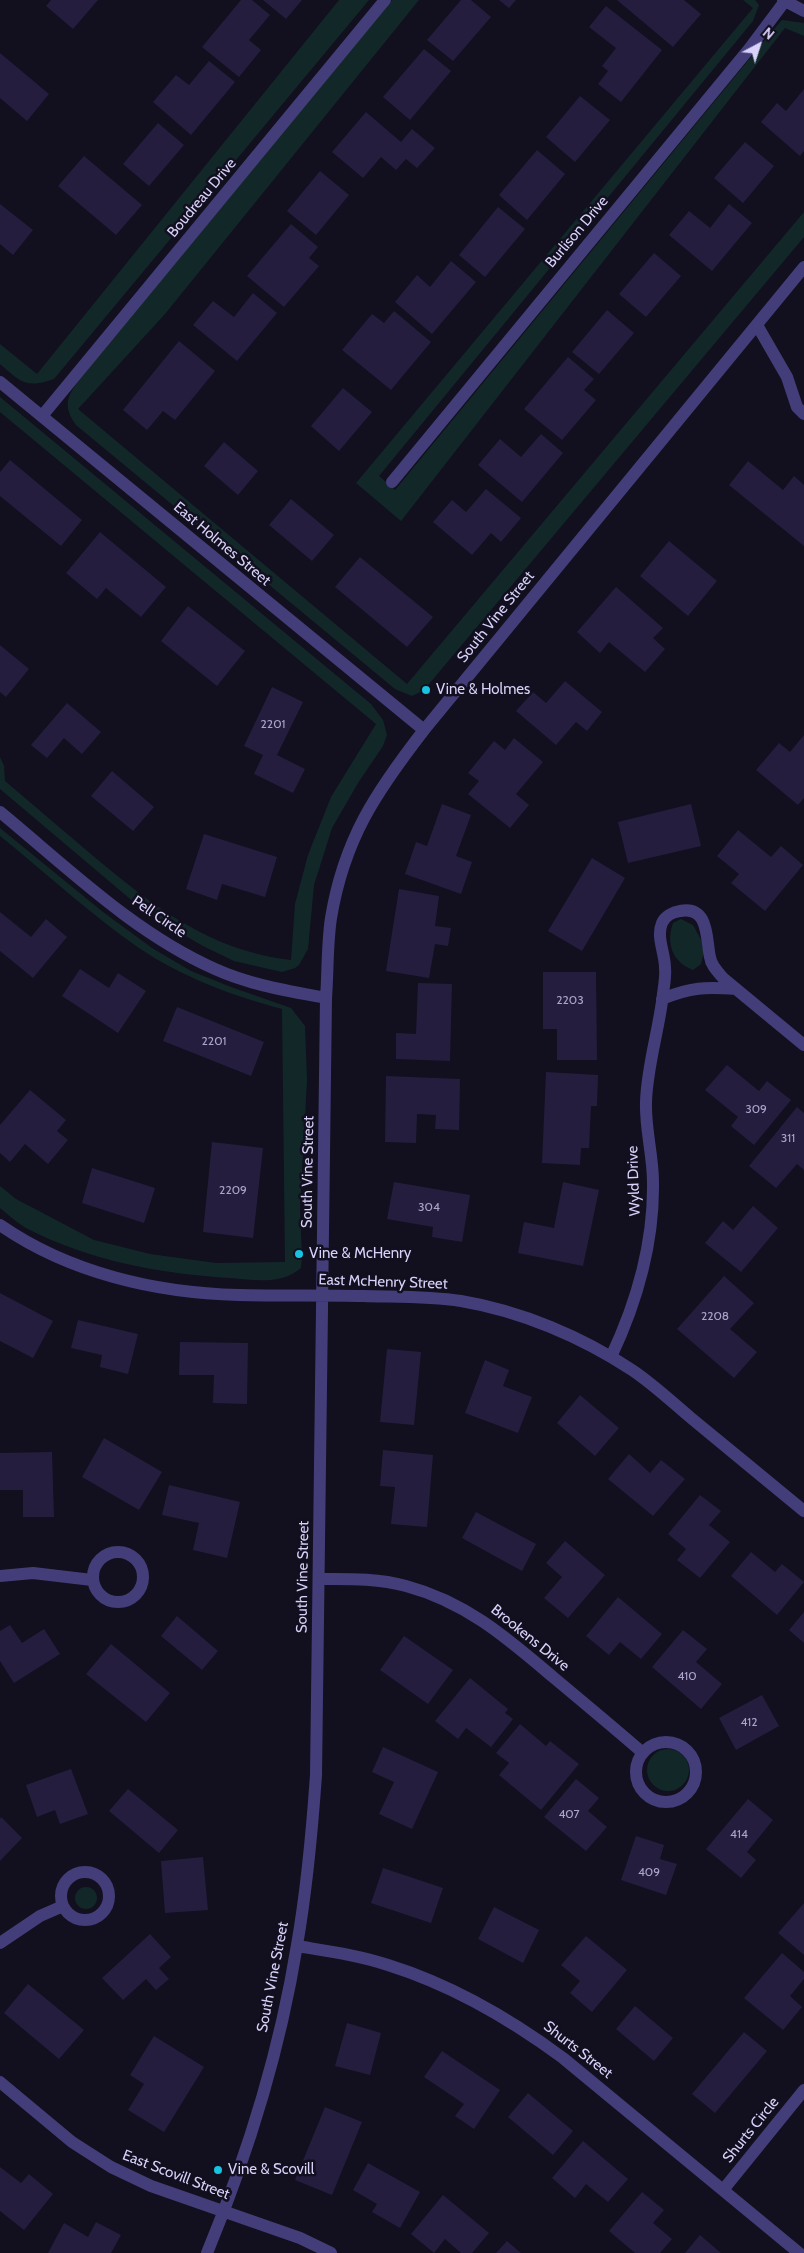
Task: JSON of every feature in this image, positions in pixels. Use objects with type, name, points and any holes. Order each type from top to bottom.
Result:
[{"type":"street","name":"Boudreau Drive","points":[[42,416],[385,0]]},
{"type":"street","points":[[784,1],[804,11]]},
{"type":"street","name":"Burlison Drive","points":[[392,482],[749,50],[784,1]]},
{"type":"street","name":"South Vine Street","points":[[207,2253],[225,2212],[258,2115],[281,2027],[297,1946],[310,1854],[316,1775],[326,998],[331,921],[346,859],[361,822],[384,782],[424,730],[804,267]]},
{"type":"street","points":[[756,325],[787,377],[797,407],[804,414]]},
{"type":"street","name":"East Holmes Street","points":[[0,382],[424,730]]},
{"type":"street","name":"Pell Circle","points":[[0,812],[131,920],[171,946],[216,969],[253,982],[326,998]]},
{"type":"street","name":"Wyld Drive","points":[[611,1357],[629,1320],[646,1259],[652,1218],[653,1180],[646,1104],[647,1086],[662,999],[665,968],[659,932],[663,920],[673,912],[686,910],[695,914],[706,926],[710,959],[716,970],[736,989]]},
{"type":"street","points":[[662,999],[680,991],[700,987],[736,989],[804,1045]]},
{"type":"street","name":"East McHenry Street","points":[[0,1225],[44,1251],[80,1267],[130,1282],[177,1291],[238,1295],[420,1297],[462,1301],[542,1324],[611,1357],[635,1372],[804,1511]]},
{"type":"street","points":[[117,1552],[132,1556],[142,1570],[143,1578],[137,1594],[131,1599],[114,1602],[100,1595],[92,1580],[96,1563],[109,1553],[117,1552]]},
{"type":"street","points":[[0,1576],[33,1573],[92,1580]]},
{"type":"street","name":"Brookens Drive","points":[[319,1579],[363,1579],[404,1585],[441,1598],[476,1615],[505,1636],[643,1753]]},
{"type":"street","points":[[671,1742],[682,1746],[694,1761],[695,1779],[691,1788],[677,1800],[657,1800],[649,1796],[642,1789],[636,1770],[638,1761],[643,1753],[651,1746],[660,1743],[671,1742]]},
{"type":"street","points":[[0,1943],[40,1916],[63,1906]]},
{"type":"street","name":"Shurts Street","points":[[297,1946],[345,1954],[387,1964],[439,1983],[486,2006],[530,2033],[563,2058],[800,2253]]},
{"type":"street","name":"East Scovill Street","points":[[0,2082],[72,2142],[111,2167],[151,2186],[300,2238],[331,2253]]},
{"type":"street","name":"Shurts Circle","points":[[723,2190],[804,2090]]},
{"type":"green space","points":[[339,0],[369,0],[54,379],[37,383],[24,382],[0,364],[0,344],[37,374]]},
{"type":"green space","points":[[392,0],[419,0],[165,314],[78,409],[407,684],[804,212],[804,237],[424,690],[412,696],[395,689],[76,425],[68,408],[70,394],[90,366]]},
{"type":"green space","points":[[743,0],[755,0],[759,5],[753,21],[379,476],[395,490],[782,20],[804,23],[804,36],[785,28],[401,521],[356,483],[753,8]]},
{"type":"green space","points":[[0,397],[371,704],[383,720],[387,735],[383,746],[358,783],[332,828],[314,885],[308,949],[299,965],[295,968],[282,972],[234,961],[203,946],[148,914],[0,789],[0,757],[4,766],[5,781],[137,892],[184,923],[209,936],[234,947],[262,955],[291,960],[295,904],[308,855],[331,797],[376,724],[0,412]]},
{"type":"green space","points":[[0,828],[103,912],[152,948],[191,971],[291,1008],[305,1026],[307,1080],[300,1208],[301,1268],[285,1277],[258,1280],[179,1273],[127,1264],[76,1250],[52,1240],[24,1227],[0,1208],[0,1186],[16,1199],[94,1240],[150,1254],[216,1263],[285,1262],[282,1009],[245,998],[190,977],[139,948],[86,908],[0,836]]},
{"type":"green space","points":[[681,919],[693,925],[705,947],[701,964],[693,970],[680,962],[672,951],[671,930],[673,923]]},
{"type":"green space","points":[[672,1749],[680,1752],[686,1758],[689,1770],[686,1782],[680,1788],[664,1791],[656,1788],[650,1782],[647,1766],[650,1758],[656,1752]]},
{"type":"green space","points":[[86,1887],[94,1890],[97,1898],[94,1906],[86,1909],[78,1906],[75,1898],[78,1890]]},
{"type":"building","points":[[51,0],[98,0],[73,29],[46,6]]},
{"type":"building","points":[[241,0],[252,0],[270,15],[249,40],[261,50],[239,77],[202,47]]},
{"type":"building","points":[[263,0],[302,0],[286,19]]},
{"type":"building","points":[[461,0],[471,0],[491,17],[453,61],[427,40]]},
{"type":"building","points":[[499,0],[516,0],[509,8]]},
{"type":"building","points":[[617,0],[684,0],[701,14],[673,47]]},
{"type":"building","points":[[606,6],[662,50],[621,102],[598,84],[608,71],[602,66],[616,48],[589,27]]},
{"type":"building","points":[[424,49],[451,71],[410,120],[383,97]]},
{"type":"building","points":[[0,53],[49,94],[27,121],[0,98]]},
{"type":"building","points":[[209,61],[235,82],[191,135],[153,102],[176,75],[189,85]]},
{"type":"building","points":[[804,89],[804,151],[800,156],[761,122],[777,103],[786,111]]},
{"type":"building","points":[[580,96],[610,120],[575,162],[546,137]]},
{"type":"building","points":[[366,112],[401,142],[412,129],[435,148],[417,168],[406,159],[396,170],[381,157],[363,178],[332,152]]},
{"type":"building","points":[[158,123],[184,145],[149,186],[123,164]]},
{"type":"building","points":[[745,142],[774,166],[743,203],[714,178]]},
{"type":"building","points":[[537,150],[565,174],[527,220],[499,195]]},
{"type":"building","points":[[84,156],[142,205],[116,235],[58,186]]},
{"type":"building","points":[[320,171],[349,195],[316,235],[287,211]]},
{"type":"building","points":[[0,204],[33,230],[13,255],[0,244]]},
{"type":"building","points":[[729,204],[752,223],[712,271],[669,235],[689,211],[710,228]]},
{"type":"building","points":[[498,207],[525,229],[485,277],[459,255]]},
{"type":"building","points":[[291,224],[318,247],[309,258],[319,266],[284,307],[247,276]]},
{"type":"building","points":[[654,253],[681,276],[646,317],[619,294]]},
{"type":"building","points":[[451,261],[476,282],[432,334],[395,302],[417,275],[430,287]]},
{"type":"building","points":[[253,293],[277,313],[237,361],[193,325],[213,301],[234,317]]},
{"type":"building","points":[[607,310],[634,333],[599,374],[572,352]]},
{"type":"building","points":[[394,311],[431,342],[391,390],[342,350],[372,314],[384,323]]},
{"type":"building","points":[[179,341],[215,371],[175,420],[163,411],[147,430],[123,410]]},
{"type":"building","points":[[568,357],[594,379],[584,390],[596,400],[562,440],[524,409]]},
{"type":"building","points":[[343,388],[372,412],[339,451],[311,426]]},
{"type":"building","points":[[541,434],[563,453],[522,502],[478,465],[500,439],[521,457]]},
{"type":"building","points":[[224,442],[258,471],[238,495],[204,466]]},
{"type":"building","points":[[10,460],[82,520],[61,546],[0,496],[0,472]]},
{"type":"building","points":[[748,461],[783,490],[794,476],[804,485],[804,546],[729,485]]},
{"type":"building","points":[[486,489],[521,518],[501,542],[491,533],[472,555],[433,522],[452,500],[466,512]]},
{"type":"building","points":[[291,499],[334,535],[312,561],[269,525]]},
{"type":"building","points":[[100,532],[166,587],[141,617],[106,588],[97,599],[66,573]]},
{"type":"building","points":[[669,541],[717,581],[688,616],[640,576]]},
{"type":"building","points":[[360,557],[433,617],[407,647],[335,587]]},
{"type":"building","points":[[616,587],[663,628],[653,638],[665,649],[645,672],[609,642],[600,653],[577,632]]},
{"type":"building","points":[[188,606],[245,651],[217,686],[161,641]]},
{"type":"building","points":[[0,645],[29,669],[6,697],[0,692]]},
{"type":"building","points":[[565,681],[602,712],[587,731],[576,722],[556,745],[516,711],[533,692],[546,703]]},
{"type":"building","points":[[272,687],[303,702],[277,755],[305,769],[293,793],[254,774],[263,755],[244,746]]},
{"type":"building","points":[[67,703],[101,732],[82,754],[64,738],[47,758],[31,745]]},
{"type":"building","points":[[804,735],[804,798],[798,805],[756,770],[779,743],[790,752]]},
{"type":"building","points":[[514,738],[543,762],[516,794],[529,805],[510,828],[468,794],[479,781],[468,773],[494,741],[505,750]]},
{"type":"building","points":[[112,771],[154,807],[133,831],[91,796]]},
{"type":"building","points":[[442,804],[471,815],[456,856],[472,862],[461,894],[405,874],[416,842],[427,846]]},
{"type":"building","points":[[691,804],[701,846],[628,863],[618,822]]},
{"type":"building","points":[[738,830],[771,857],[781,846],[803,865],[765,911],[731,883],[739,874],[717,856]]},
{"type":"building","points":[[204,834],[277,857],[265,897],[222,884],[217,900],[186,889]]},
{"type":"building","points":[[592,858],[625,878],[582,951],[548,931]]},
{"type":"building","points":[[399,889],[439,896],[435,926],[451,928],[448,946],[435,944],[429,978],[386,971]]},
{"type":"building","points":[[0,912],[31,937],[46,919],[67,937],[33,978],[0,951]]},
{"type":"building","points":[[80,969],[109,988],[118,973],[146,991],[118,1033],[62,996]]},
{"type":"building","points":[[543,972],[596,972],[597,1060],[557,1060],[557,1029],[543,1029]]},
{"type":"building","points":[[418,983],[452,984],[450,1061],[396,1059],[396,1033],[416,1034]]},
{"type":"building","points":[[177,1007],[264,1042],[251,1076],[163,1041]]},
{"type":"building","points":[[727,1065],[759,1091],[767,1081],[791,1100],[754,1145],[731,1126],[738,1117],[705,1090]]},
{"type":"building","points":[[546,1072],[598,1075],[597,1106],[591,1106],[589,1148],[581,1148],[580,1165],[542,1163]]},
{"type":"building","points":[[386,1076],[460,1079],[459,1130],[435,1129],[436,1115],[417,1114],[416,1143],[385,1142]]},
{"type":"building","points":[[30,1090],[66,1120],[57,1131],[68,1140],[48,1164],[25,1144],[10,1162],[0,1153],[0,1125]]},
{"type":"building","points":[[797,1107],[804,1113],[804,1170],[797,1164],[776,1188],[749,1166]]},
{"type":"building","points":[[212,1142],[263,1148],[253,1238],[203,1232]]},
{"type":"building","points":[[92,1168],[155,1188],[144,1223],[82,1203]]},
{"type":"building","points":[[394,1182],[470,1195],[462,1242],[432,1237],[433,1227],[387,1219]]},
{"type":"building","points":[[563,1182],[599,1190],[583,1266],[518,1253],[524,1222],[554,1228]]},
{"type":"building","points":[[753,1206],[778,1228],[741,1272],[705,1243],[723,1221],[733,1230]]},
{"type":"building","points":[[724,1276],[754,1303],[730,1329],[757,1352],[734,1378],[677,1329]]},
{"type":"building","points":[[0,1293],[53,1321],[33,1358],[0,1341]]},
{"type":"building","points":[[78,1320],[138,1334],[128,1374],[100,1367],[102,1355],[71,1348]]},
{"type":"building","points":[[180,1342],[248,1343],[247,1404],[213,1403],[214,1375],[179,1375]]},
{"type":"building","points":[[387,1349],[421,1352],[414,1425],[380,1422]]},
{"type":"building","points":[[485,1360],[509,1370],[503,1386],[532,1397],[518,1433],[465,1413]]},
{"type":"building","points":[[580,1395],[619,1428],[595,1456],[557,1423]]},
{"type":"building","points":[[104,1438],[162,1472],[139,1510],[82,1477]]},
{"type":"building","points":[[383,1450],[433,1455],[427,1527],[391,1524],[395,1487],[380,1486]]},
{"type":"building","points":[[52,1452],[54,1517],[23,1517],[23,1490],[0,1490],[0,1453]]},
{"type":"building","points":[[629,1454],[650,1473],[661,1460],[685,1479],[653,1516],[608,1479]]},
{"type":"building","points":[[169,1485],[240,1502],[227,1558],[193,1550],[199,1523],[162,1515]]},
{"type":"building","points":[[700,1495],[721,1511],[709,1525],[730,1542],[700,1578],[677,1560],[686,1549],[668,1534]]},
{"type":"building","points":[[476,1512],[536,1544],[522,1571],[462,1538]]},
{"type":"building","points":[[565,1541],[605,1575],[568,1618],[544,1598],[562,1577],[546,1563]]},
{"type":"building","points":[[751,1552],[775,1572],[782,1564],[804,1582],[777,1615],[731,1576]]},
{"type":"building","points":[[618,1597],[662,1634],[641,1659],[620,1642],[609,1655],[586,1636]]},
{"type":"building","points":[[804,1612],[804,1643],[789,1630]]},
{"type":"building","points":[[177,1616],[218,1651],[202,1670],[161,1636]]},
{"type":"building","points":[[10,1625],[22,1643],[44,1629],[60,1654],[14,1683],[0,1661],[0,1631]]},
{"type":"building","points":[[683,1630],[707,1649],[696,1662],[722,1684],[701,1709],[652,1667]]},
{"type":"building","points":[[404,1636],[453,1670],[428,1704],[380,1670]]},
{"type":"building","points":[[111,1644],[170,1693],[146,1722],[86,1674]]},
{"type":"building","points":[[470,1678],[508,1709],[505,1713],[513,1719],[491,1747],[466,1728],[458,1739],[435,1721]]},
{"type":"building","points":[[762,1695],[779,1726],[736,1750],[719,1718]]},
{"type":"building","points":[[520,1724],[546,1746],[550,1741],[579,1764],[541,1810],[499,1775],[509,1763],[496,1753]]},
{"type":"building","points":[[383,1747],[438,1772],[412,1829],[379,1814],[394,1782],[372,1772]]},
{"type":"building","points":[[71,1769],[88,1814],[60,1824],[55,1810],[37,1817],[26,1785]]},
{"type":"building","points":[[576,1779],[599,1798],[588,1811],[607,1827],[586,1851],[544,1817]]},
{"type":"building","points":[[128,1789],[178,1830],[159,1853],[109,1811]]},
{"type":"building","points":[[748,1799],[773,1820],[747,1852],[756,1860],[741,1878],[706,1849]]},
{"type":"building","points":[[1,1817],[22,1838],[0,1861],[0,1819]]},
{"type":"building","points":[[636,1836],[664,1845],[660,1859],[677,1864],[666,1895],[621,1880]]},
{"type":"building","points":[[203,1857],[208,1910],[165,1913],[161,1861]]},
{"type":"building","points":[[383,1868],[443,1888],[431,1923],[371,1903]]},
{"type":"building","points":[[804,1903],[804,1955],[778,1933]]},
{"type":"building","points":[[494,1907],[539,1930],[523,1963],[478,1939]]},
{"type":"building","points":[[150,1934],[171,1957],[159,1968],[169,1979],[156,1990],[146,1979],[123,2000],[102,1978]]},
{"type":"building","points":[[586,1936],[627,1970],[592,2012],[570,1993],[580,1981],[561,1965]]},
{"type":"building","points":[[782,1953],[804,1972],[804,1979],[790,1996],[802,2007],[783,2030],[744,1998]]},
{"type":"building","points":[[28,1984],[84,2030],[59,2059],[4,2013]]},
{"type":"building","points":[[635,2006],[673,2038],[654,2061],[616,2029]]},
{"type":"building","points":[[347,2023],[381,2033],[370,2075],[335,2066]]},
{"type":"building","points":[[744,2032],[767,2051],[715,2113],[692,2094]]},
{"type":"building","points":[[154,2036],[204,2067],[164,2132],[128,2110],[144,2084],[130,2075]]},
{"type":"building","points":[[442,2051],[500,2090],[474,2129],[455,2116],[464,2104],[424,2077]]},
{"type":"building","points":[[528,2093],[573,2131],[553,2155],[508,2117]]},
{"type":"building","points":[[325,2107],[362,2122],[332,2195],[295,2180]]},
{"type":"building","points":[[583,2141],[628,2179],[608,2202],[586,2184],[575,2198],[552,2178]]},
{"type":"building","points":[[368,2163],[420,2192],[400,2228],[372,2212],[377,2204],[353,2190]]},
{"type":"building","points":[[0,2167],[21,2183],[29,2174],[53,2194],[24,2230],[0,2211]]},
{"type":"building","points":[[642,2192],[664,2210],[653,2223],[672,2239],[660,2253],[635,2253],[609,2231]]},
{"type":"building","points":[[443,2195],[489,2233],[472,2253],[461,2253],[445,2239],[434,2253],[411,2234]]},
{"type":"building","points":[[96,2222],[121,2235],[111,2253],[48,2253],[64,2223],[88,2237]]},
{"type":"building","points":[[700,2235],[721,2253],[685,2253]]},
{"type":"building","points":[[507,2241],[521,2253],[496,2253]]},
{"type":"place","name":"Vine & Holmes","points":[[426,690]]},
{"type":"place","name":"Vine & McHenry","points":[[299,1254]]},
{"type":"place","name":"Vine & Scovill","points":[[218,2170]]}]
